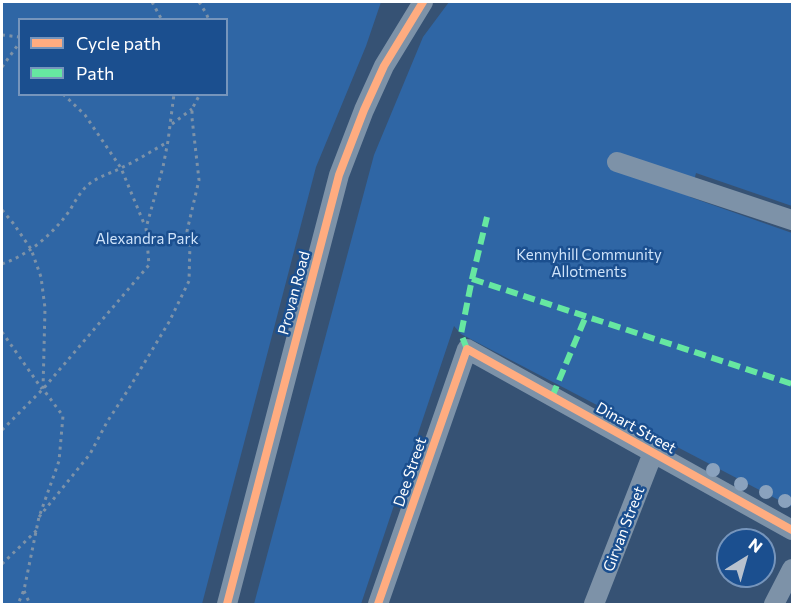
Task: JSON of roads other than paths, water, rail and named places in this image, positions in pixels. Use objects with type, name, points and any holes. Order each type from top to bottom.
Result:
[{"type":"street","name":"Provan Road","points":[[227,604],[339,175],[384,66],[423,2]]},
{"type":"street","points":[[617,162],[792,220]]},
{"type":"street","name":"Dinart Street","points":[[467,349],[792,530]]},
{"type":"street","name":"Dee Street","points":[[378,604],[467,349]]},
{"type":"street","name":"Girvan Street","points":[[594,604],[653,453]]},
{"type":"street","points":[[774,604],[792,569]]},
{"type":"park label","name":"Alexandra Park","points":[[147,239]]},
{"type":"park label","name":"Kennyhill Community Allotments","points":[[589,264]]}]
